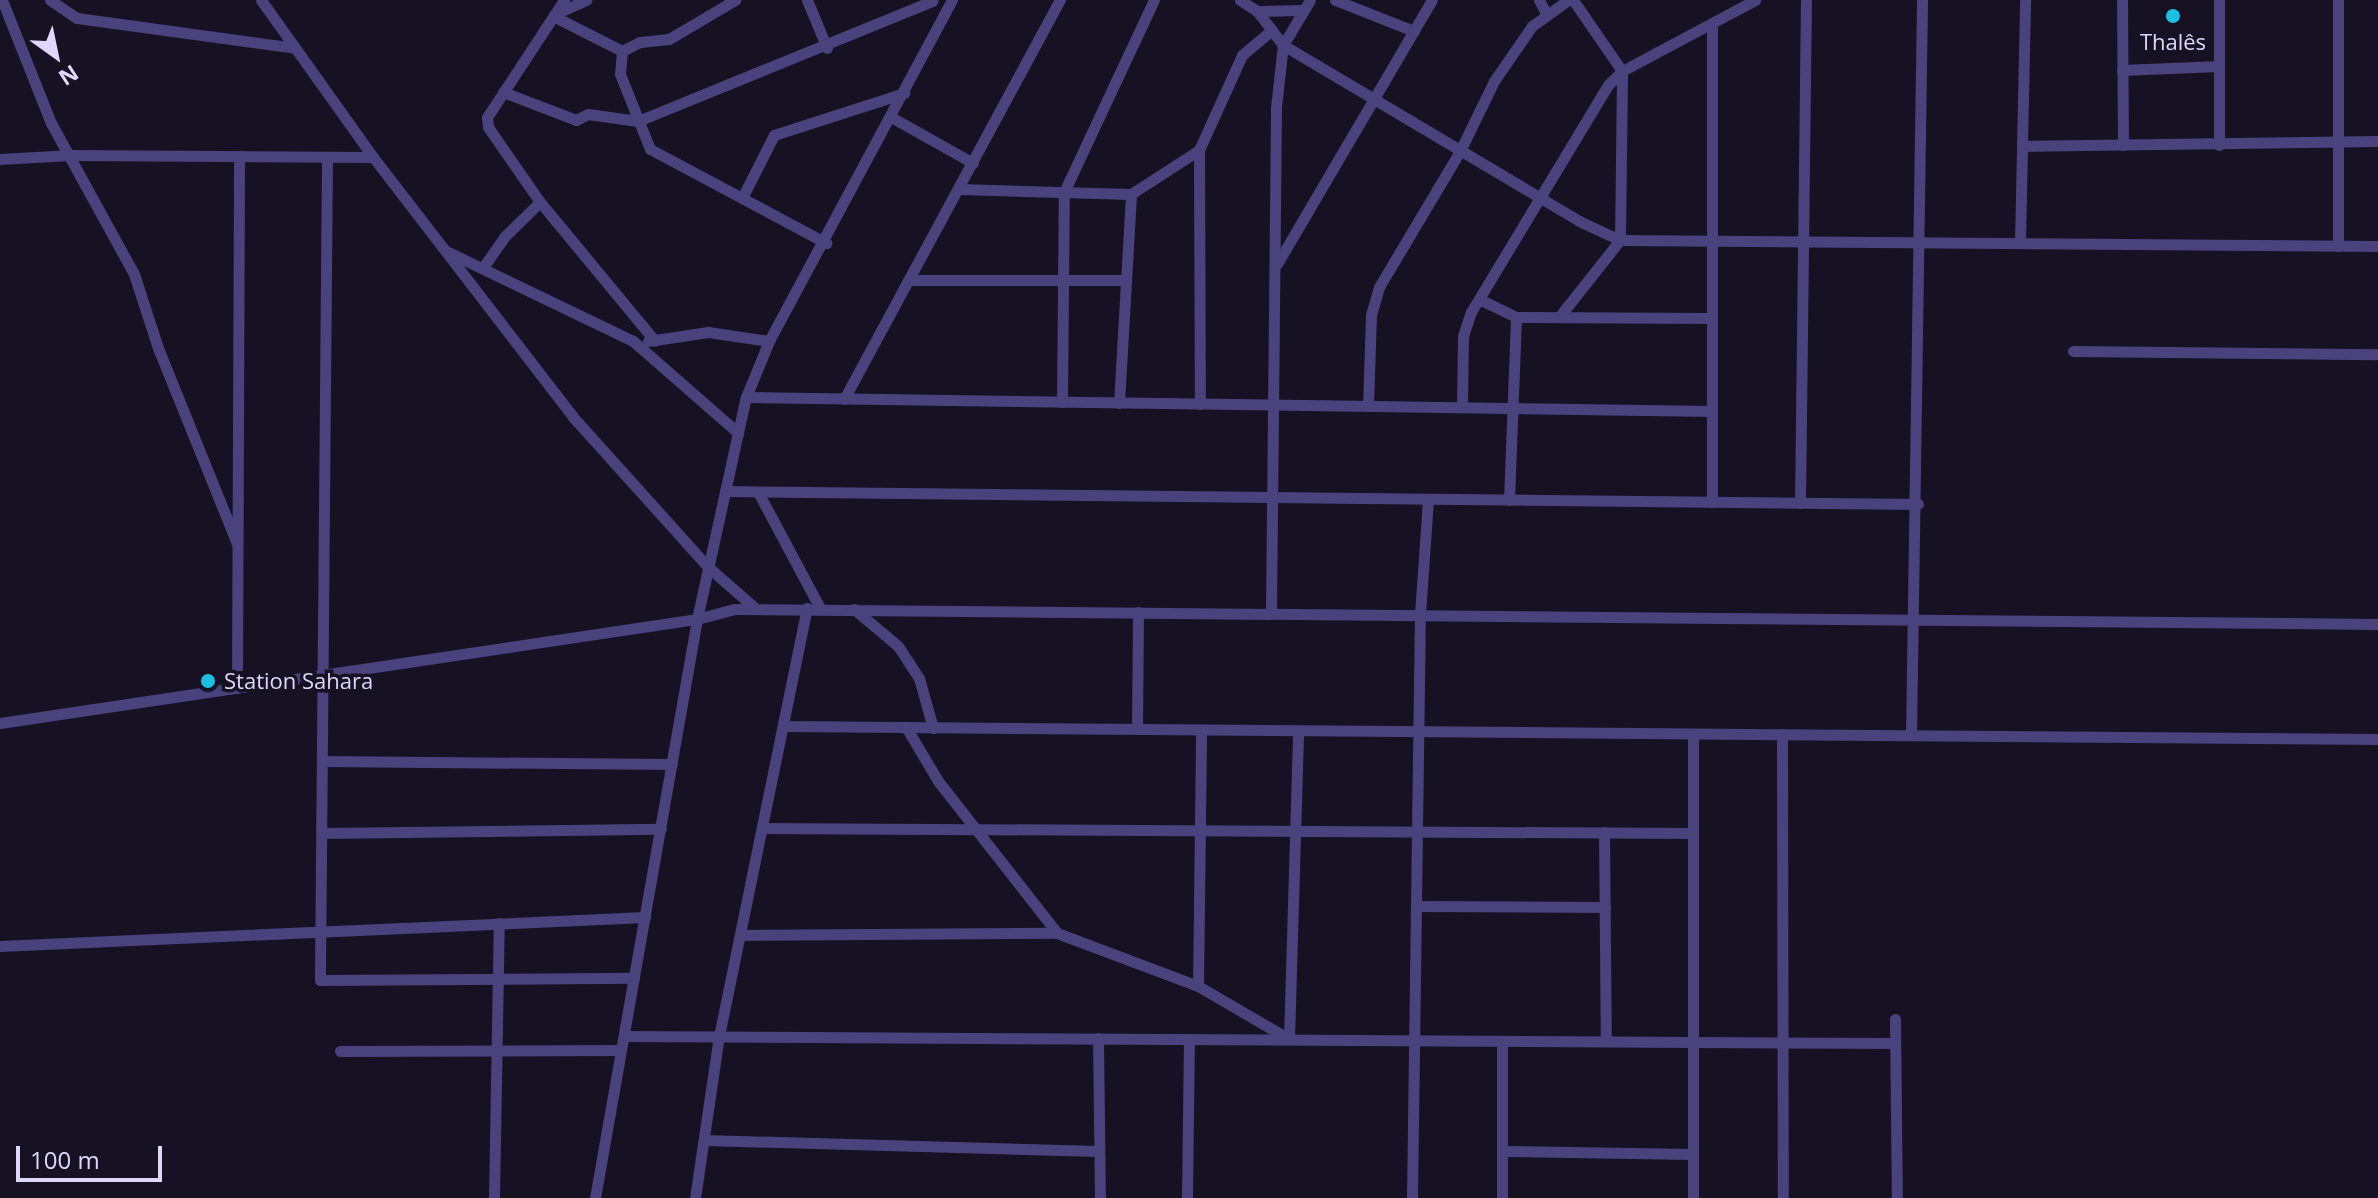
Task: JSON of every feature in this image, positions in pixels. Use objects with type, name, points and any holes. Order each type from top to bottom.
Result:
[{"type":"street","points":[[2,0],[51,123],[134,274],[158,348],[237,544]]},
{"type":"street","points":[[50,0],[77,18],[295,48]]},
{"type":"street","points":[[261,0],[373,157],[579,424],[708,567],[755,608]]},
{"type":"street","points":[[564,0],[487,117],[488,127],[540,202],[655,341]]},
{"type":"street","points":[[556,15],[586,0]]},
{"type":"street","points":[[622,51],[640,42],[669,39],[735,0]]},
{"type":"street","points":[[807,0],[827,48]]},
{"type":"street","points":[[595,1198],[697,619],[746,397],[769,341],[826,243],[952,0]]},
{"type":"street","points":[[844,399],[1060,0]]},
{"type":"street","points":[[1062,402],[1064,192],[1154,0]]},
{"type":"street","points":[[1240,0],[1257,11],[1283,45],[1540,198],[1620,240],[2378,246]]},
{"type":"street","points":[[1257,11],[1320,0]]},
{"type":"street","points":[[1335,0],[1414,31]]},
{"type":"street","points":[[1276,264],[1432,0]]},
{"type":"street","points":[[1539,0],[1547,15]]},
{"type":"street","points":[[1368,406],[1371,315],[1379,287],[1460,151],[1494,81],[1532,26],[1571,0],[1622,71],[1620,240],[1559,317]]},
{"type":"street","points":[[1462,407],[1463,336],[1479,299],[1622,71],[1755,0]]},
{"type":"street","points":[[1800,503],[1806,0]]},
{"type":"street","points":[[1911,735],[1918,504],[1922,0]]},
{"type":"street","points":[[2020,243],[2025,0]]},
{"type":"street","points":[[2122,0],[2123,145]]},
{"type":"street","points":[[2219,0],[2219,145]]},
{"type":"street","points":[[2338,0],[2338,246]]},
{"type":"street","points":[[503,92],[576,120],[588,114],[638,121],[827,48],[931,1],[946,12]]},
{"type":"street","points":[[1271,613],[1276,107],[1283,45],[1307,4]]},
{"type":"street","points":[[556,15],[622,51]]},
{"type":"street","points":[[1712,25],[1712,502]]},
{"type":"street","points":[[1200,404],[1199,150],[1242,55],[1272,30]]},
{"type":"street","points":[[622,51],[620,74],[650,149],[826,243]]},
{"type":"street","points":[[2122,70],[2219,66]]},
{"type":"street","points":[[742,198],[774,135],[904,93]]},
{"type":"street","points":[[891,117],[973,163]]},
{"type":"street","points":[[2022,146],[2378,141]]},
{"type":"street","points":[[959,189],[1131,194],[1199,150]]},
{"type":"street","points":[[0,159],[71,155],[373,157]]},
{"type":"street","points":[[237,688],[239,156]]},
{"type":"street","points":[[327,157],[320,980],[634,978]]},
{"type":"street","points":[[1119,403],[1131,194]]},
{"type":"street","points":[[484,266],[504,237],[540,202]]},
{"type":"street","points":[[446,251],[484,266],[633,341],[738,433]]},
{"type":"street","points":[[910,280],[1126,280]]},
{"type":"street","points":[[1479,299],[1516,317],[1712,318]]},
{"type":"street","points":[[1509,500],[1516,317]]},
{"type":"street","points":[[633,341],[655,341],[708,332],[769,341]]},
{"type":"street","points":[[2073,351],[2378,354]]},
{"type":"street","points":[[746,397],[1712,411]]},
{"type":"street","points":[[725,491],[1918,504]]},
{"type":"street","points":[[695,1198],[719,1036],[783,726],[814,608],[758,492]]},
{"type":"street","points":[[1412,1198],[1420,614],[1428,499]]},
{"type":"street","points":[[0,723],[755,608],[2378,624]]},
{"type":"street","points":[[854,609],[898,646],[919,678],[933,728]]},
{"type":"street","points":[[1137,729],[1138,612]]},
{"type":"street","points":[[783,726],[2378,739]]},
{"type":"street","points":[[906,727],[938,781],[1057,933]]},
{"type":"street","points":[[1198,986],[1201,730]]},
{"type":"street","points":[[1289,1039],[1298,731]]},
{"type":"street","points":[[1693,734],[1693,1198]]},
{"type":"street","points":[[1782,734],[1783,1198]]},
{"type":"street","points":[[322,761],[672,764]]},
{"type":"street","points":[[762,828],[1693,833]]},
{"type":"street","points":[[322,833],[661,829]]},
{"type":"street","points":[[1604,832],[1606,1041]]},
{"type":"street","points":[[1416,906],[1605,907]]},
{"type":"street","points":[[0,946],[645,917]]},
{"type":"street","points":[[494,1198],[499,923]]},
{"type":"street","points":[[740,935],[1057,933],[1198,986],[1289,1039]]},
{"type":"street","points":[[1895,1019],[1897,1198]]},
{"type":"street","points":[[624,1036],[1895,1043]]},
{"type":"street","points":[[1098,1038],[1100,1198]]},
{"type":"street","points":[[1187,1198],[1189,1039]]},
{"type":"street","points":[[1502,1041],[1502,1198]]},
{"type":"street","points":[[340,1051],[621,1050]]},
{"type":"street","points":[[704,1140],[1099,1151]]},
{"type":"street","points":[[1502,1151],[1693,1154]]},
{"type":"place","name":"Thalês","points":[[2173,16]]},
{"type":"place","name":"Station Sahara","points":[[208,681]]}]
